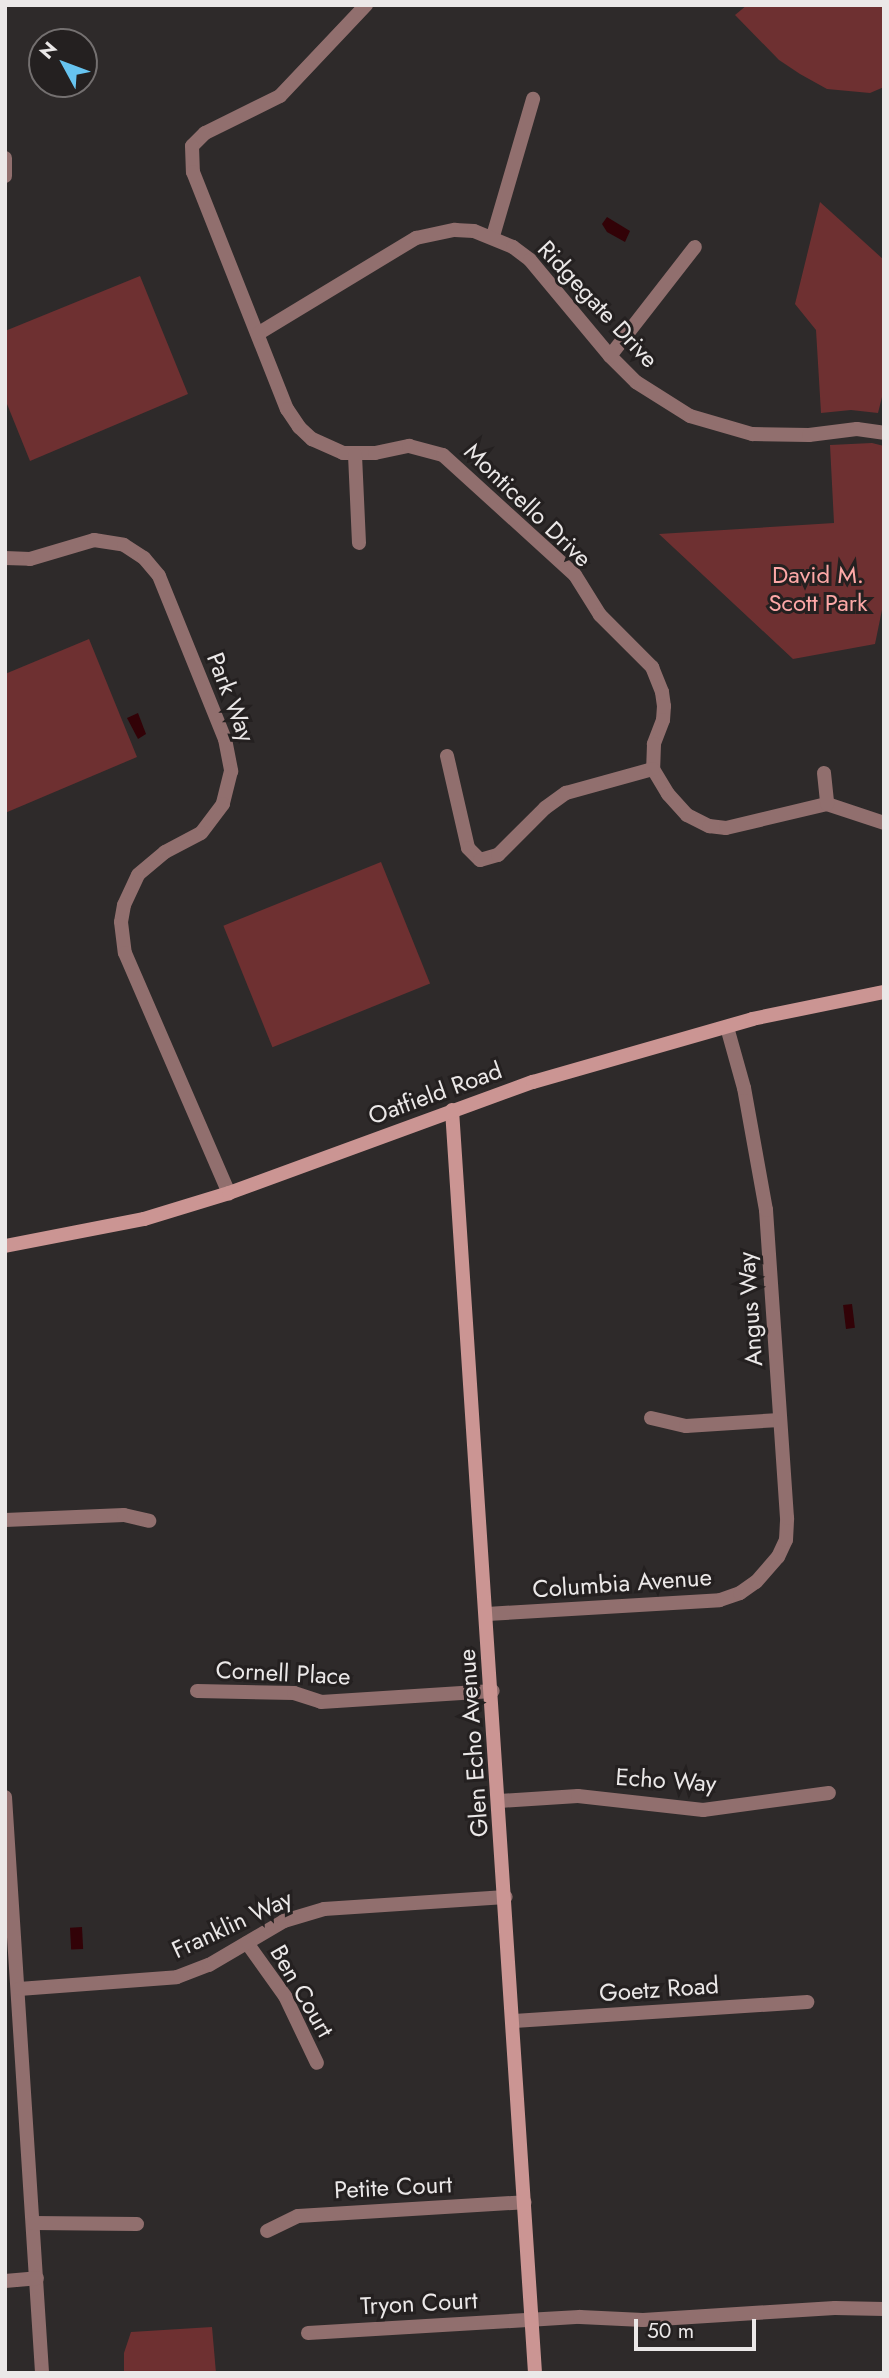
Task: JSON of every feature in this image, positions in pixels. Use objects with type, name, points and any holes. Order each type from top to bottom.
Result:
[{"type":"street","name":"Monticello Drive","points":[[366,5],[279,96],[205,133],[192,146],[193,172],[287,409],[299,427],[328,449],[355,455],[410,446],[443,455],[575,575],[600,615],[645,657],[662,692],[663,720],[654,744],[653,769]]},
{"type":"street","points":[[492,236],[533,99]]},
{"type":"street","points":[[5,158],[5,176]]},
{"type":"street","name":"Ridgegate Drive","points":[[259,333],[415,238],[454,230],[492,236],[530,260],[610,356],[636,382],[662,401],[720,427],[780,436],[844,429],[884,433]]},
{"type":"street","points":[[610,356],[695,247]]},
{"type":"street","points":[[355,455],[359,543]]},
{"type":"street","name":"Park Way","points":[[5,558],[30,559],[94,540],[124,545],[144,558],[159,576],[225,739],[231,771],[223,804],[201,833],[165,852],[138,875],[127,898],[121,922],[125,953],[229,1193]]},
{"type":"street","points":[[447,755],[468,848],[480,860],[498,855],[545,807],[566,793],[653,769],[668,794],[687,815],[709,826],[747,825],[828,804],[884,823]]},
{"type":"street","points":[[824,773],[828,804]]},
{"type":"street","name":"Oatfield Road","points":[[5,1245],[144,1219],[229,1193],[452,1110],[544,1079],[794,1009],[884,992]]},
{"type":"street","name":"Angus Way","points":[[727,1027],[744,1088],[766,1210],[787,1518],[786,1540],[778,1557],[756,1582]]},
{"type":"street","name":"Glen Echo Avenue","points":[[452,1110],[493,1690],[535,2373]]},
{"type":"street","points":[[651,1418],[686,1426],[780,1420]]},
{"type":"street","points":[[5,1520],[124,1515],[149,1521]]},
{"type":"street","name":"Columbia Avenue","points":[[487,1615],[720,1600],[756,1582]]},
{"type":"street","name":"Cornell Place","points":[[197,1691],[294,1693],[321,1702],[493,1690]]},
{"type":"street","name":"Echo Way","points":[[500,1801],[578,1797],[703,1810],[829,1793]]},
{"type":"street","points":[[5,1797],[42,2373]]},
{"type":"street","name":"Franklin Way","points":[[19,1989],[177,1977],[209,1965],[284,1921],[324,1909],[506,1897]]},
{"type":"street","name":"Ben Court","points":[[247,1943],[285,1996],[317,2063]]},
{"type":"street","name":"Goetz Road","points":[[514,2021],[807,2002]]},
{"type":"street","name":"Petite Court","points":[[267,2231],[298,2216],[525,2202]]},
{"type":"street","points":[[33,2223],[136,2224]]},
{"type":"street","points":[[5,2281],[37,2278]]},
{"type":"street","name":"Tryon Court","points":[[308,2333],[580,2317],[643,2320],[835,2308],[884,2309]]},
{"type":"green space","points":[[747,5],[884,5],[884,87],[870,93],[827,89],[800,74],[779,60],[735,15]]},
{"type":"green space","points":[[820,202],[884,260],[884,389],[878,413],[851,410],[821,413],[816,330],[795,304]]},
{"type":"green space","points":[[140,276],[188,394],[30,461],[5,399],[5,331]]},
{"type":"green space","name":"David M. Scott Park","points":[[872,443],[884,446],[884,600],[875,644],[793,659],[659,534],[834,523],[830,445]]},
{"type":"green space","points":[[89,639],[137,757],[5,813],[5,674]]},
{"type":"green space","points":[[381,862],[430,983],[272,1047],[223,926]]},
{"type":"green space","points":[[212,2327],[216,2373],[124,2373],[124,2353],[131,2332]]},
{"type":"shaded area","points":[[607,217],[630,231],[625,242],[607,232],[602,224]]},
{"type":"shaded area","points":[[138,713],[146,734],[138,739],[127,718]]},
{"type":"shaded area","points":[[852,1304],[855,1328],[846,1329],[843,1305]]},
{"type":"shaded area","points":[[82,1927],[83,1949],[71,1950],[70,1928]]}]
